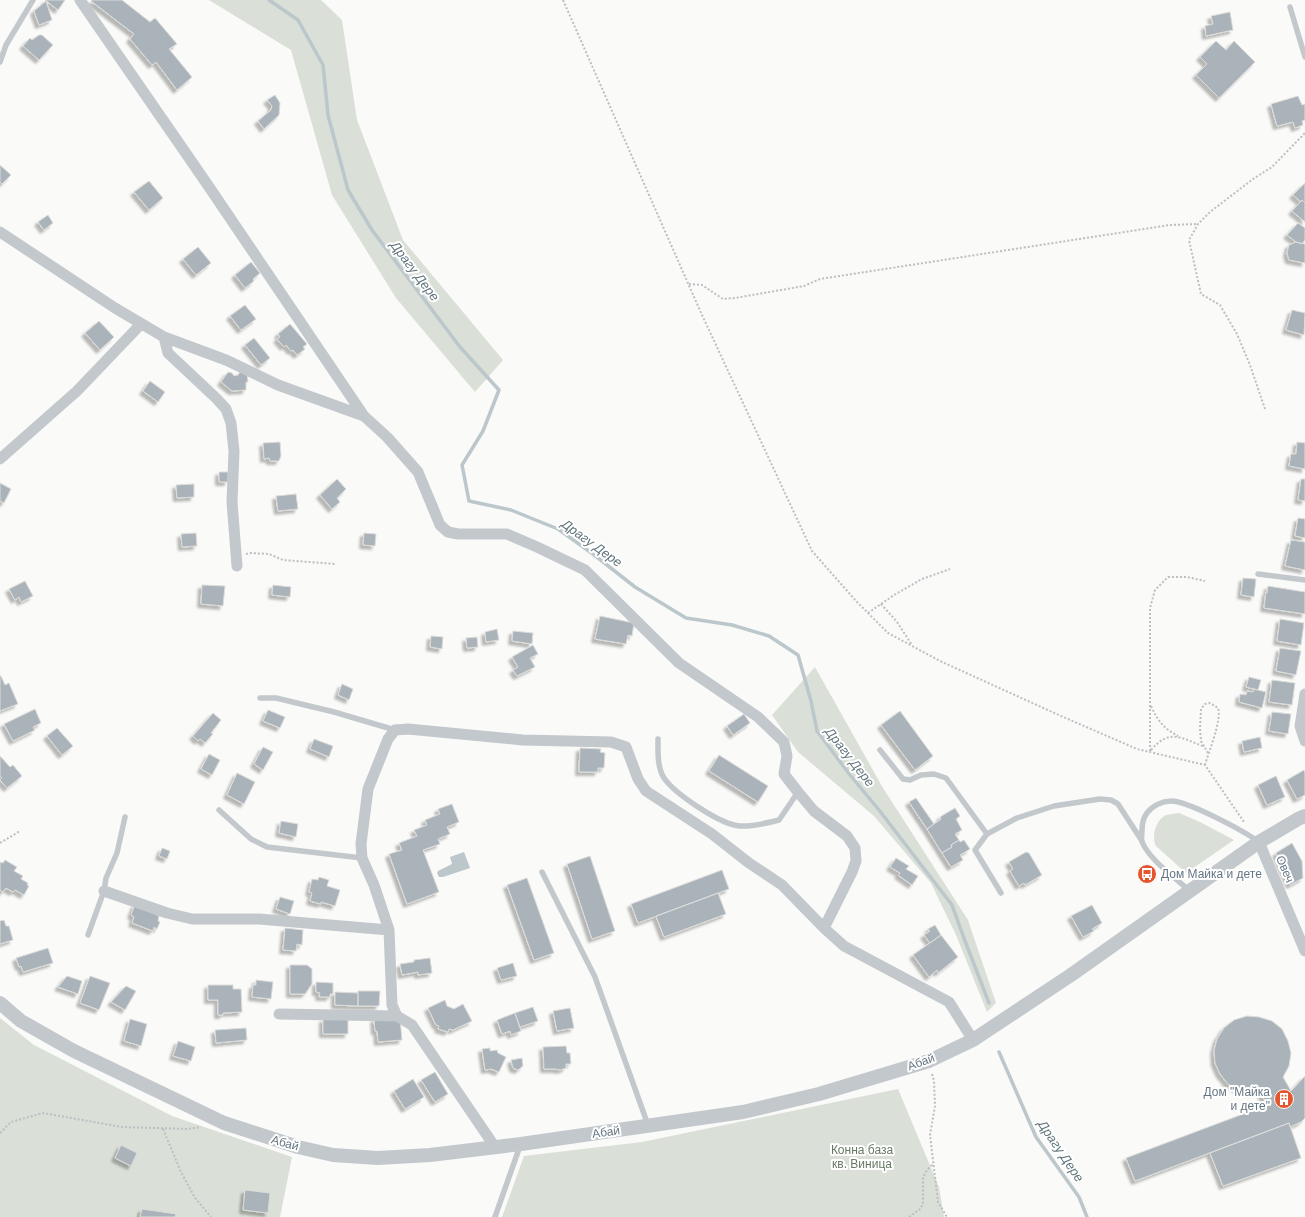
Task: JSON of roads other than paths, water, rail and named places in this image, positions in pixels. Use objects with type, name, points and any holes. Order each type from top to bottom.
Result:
[{"type":"street","points":[[80,0],[364,416],[387,437],[418,472],[440,526],[448,532],[458,534],[507,534],[585,570],[679,663],[758,717],[784,742],[787,756],[784,774],[814,811],[847,836],[855,848],[856,861],[852,872],[824,928]]},
{"type":"street","points":[[0,232],[79,285],[141,324],[164,336],[226,360],[278,385],[364,416]]},
{"type":"street","points":[[0,459],[76,391],[141,324]]},
{"type":"street","points":[[164,336],[168,353],[217,399],[226,409],[231,423],[234,451],[232,502],[237,561]]},
{"type":"street","points":[[1305,694],[1300,726],[1305,741]]},
{"type":"street","points":[[495,1147],[412,1025],[398,1016],[392,1005],[389,930],[374,885],[362,858],[361,844],[368,789],[388,739],[395,730],[408,729],[523,740],[611,742],[626,747],[638,779],[646,791],[712,834],[749,863],[782,885],[844,946],[949,1002],[973,1040]]},
{"type":"street","name":"Абай","points":[[0,1002],[21,1021],[81,1055],[224,1123],[291,1145],[333,1155],[378,1158],[430,1155],[648,1126],[743,1112],[819,1094],[929,1061],[973,1040],[1072,975],[1259,842],[1305,816]]},
{"type":"street","name":"Овеч","points":[[1259,842],[1305,951]]},
{"type":"street","points":[[104,890],[167,913],[192,919],[259,919],[389,930]]},
{"type":"street","points":[[279,1014],[398,1016]]},
{"type":"lane","points":[[0,62],[6,45],[33,0]]},
{"type":"lane","points":[[1290,7],[1305,57]]},
{"type":"lane","points":[[1258,574],[1305,580]]},
{"type":"lane","points":[[260,698],[276,698],[334,712],[395,730]]},
{"type":"lane","points":[[658,739],[659,765],[664,778],[685,798],[725,823],[740,826],[766,824],[779,820],[798,792]]},
{"type":"lane","points":[[880,750],[903,780],[910,780],[921,775],[934,774],[946,778],[986,834]]},
{"type":"lane","points":[[1001,893],[975,850],[986,834],[1017,818],[1054,806],[1100,799],[1111,800],[1118,804],[1156,862],[1190,891]]},
{"type":"lane","points":[[1142,841],[1142,824],[1145,815],[1150,809],[1163,802],[1172,801],[1184,803],[1248,834],[1259,842]]},
{"type":"lane","points":[[219,810],[251,839],[266,847],[362,858]]},
{"type":"lane","points":[[88,935],[104,890],[106,878],[117,853],[125,817]]},
{"type":"lane","points":[[542,872],[595,977],[648,1126]]},
{"type":"lane","points":[[495,1217],[521,1144]]},
{"type":"waterway","name":"Драгу Дере","points":[[269,0],[298,20],[323,65],[328,115],[348,190],[372,230],[460,347],[499,390],[483,431],[462,465],[469,501],[511,510],[558,529],[635,587],[686,618],[732,625],[769,636],[798,655],[811,701],[817,731],[952,905],[989,1003]]},
{"type":"waterway","name":"Драгу Дере","points":[[999,1052],[1036,1137],[1079,1197],[1087,1217]]},
{"type":"place","name":"Дом Майка и дете","points":[[1147,874]]},
{"type":"place","name":"Дом \"Майка и дете\"","points":[[1284,1099]]},
{"type":"park label","name":"Конна база кв. Виница","points":[[862,1157]]}]
